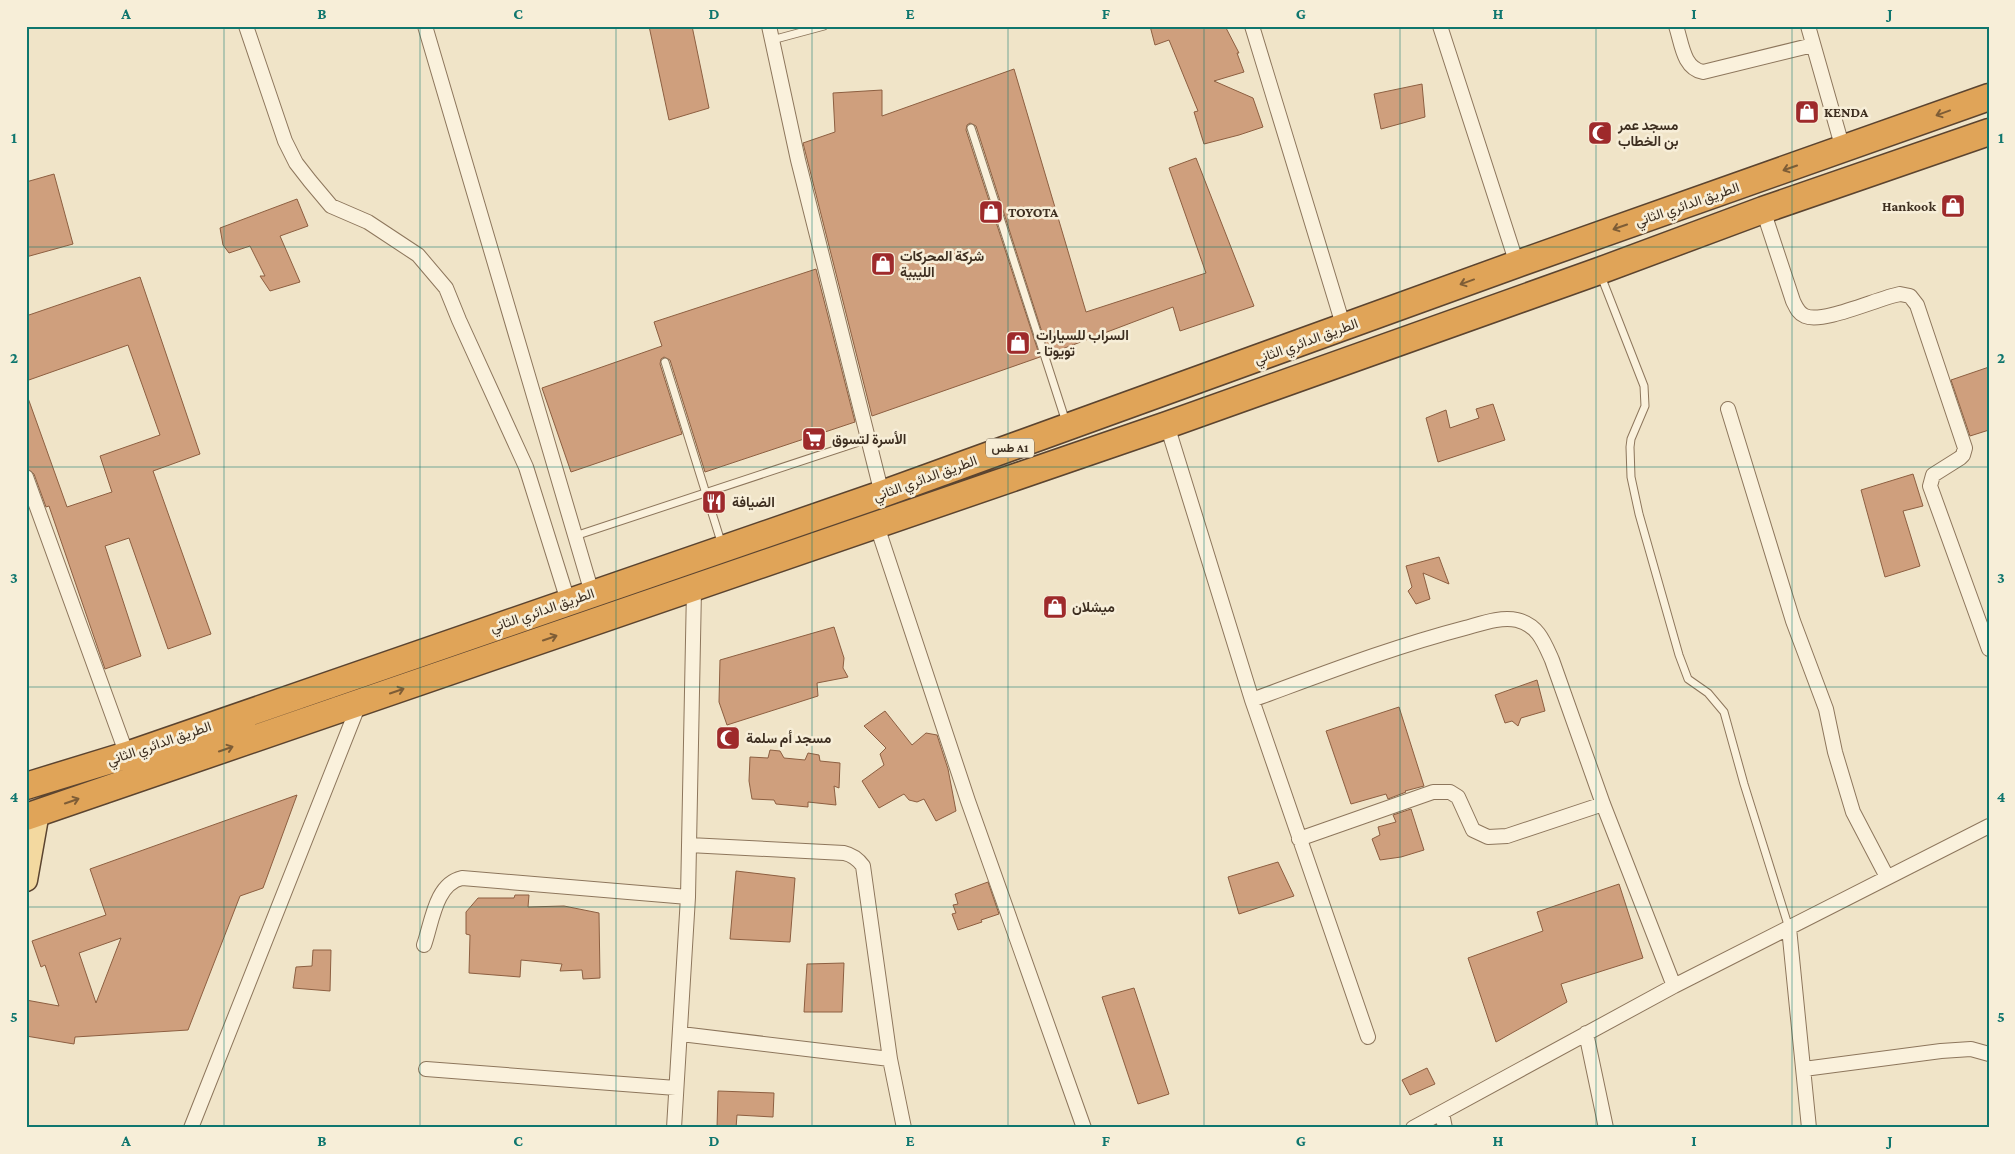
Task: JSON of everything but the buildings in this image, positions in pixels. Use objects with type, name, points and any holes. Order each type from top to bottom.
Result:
[{"type":"highway","name":"الطريق الدائري الثاني","points":[[26,786],[127,754],[882,494],[1517,264],[1989,97]]},
{"type":"highway","name":"الطريق الدائري الثاني","points":[[32,815],[877,526],[1599,271],[1763,210],[1989,132]]},
{"type":"main road","points":[[26,880],[32,815]]},
{"type":"street","points":[[246,26],[285,141],[296,163],[331,206],[368,222],[418,256],[446,288],[526,467],[568,602]]},
{"type":"street","points":[[425,26],[592,593]]},
{"type":"street","points":[[769,26],[798,160],[882,494]]},
{"type":"street","points":[[1252,26],[1344,328]]},
{"type":"street","points":[[1440,26],[1517,264]]},
{"type":"street","points":[[1676,26],[1688,65],[1694,70],[1703,72],[1813,45]]},
{"type":"street","points":[[1808,26],[1843,149]]},
{"type":"street","points":[[1763,210],[1793,301],[1804,316],[1822,318],[1900,294],[1910,296],[1917,305],[1965,448],[1960,458],[1933,475],[1930,486],[1989,649]]},
{"type":"street","points":[[1728,409],[1793,621],[1826,709],[1835,752],[1853,812],[1888,877]]},
{"type":"street","points":[[1166,425],[1252,700],[1368,1037]]},
{"type":"street","points":[[26,477],[127,754]]},
{"type":"street","points":[[877,526],[968,801],[1084,1128]]},
{"type":"street","points":[[674,1128],[688,897],[694,589]]},
{"type":"street","points":[[1252,700],[1382,652],[1423,640],[1492,621],[1514,619],[1528,623],[1537,630],[1544,641],[1565,694],[1603,804],[1674,986]]},
{"type":"street","points":[[191,1128],[359,704]]},
{"type":"street","points":[[1299,838],[1433,792],[1450,792],[1458,797],[1473,830],[1488,837],[1507,836],[1603,804]]},
{"type":"street","points":[[1413,1128],[1586,1032],[1989,826]]},
{"type":"street","points":[[689,845],[844,853],[852,855],[863,866],[890,1059],[904,1128]]},
{"type":"street","points":[[424,946],[441,894],[453,880],[462,878],[688,897]]},
{"type":"street","points":[[1788,928],[1809,1128]]},
{"type":"street","points":[[1586,1032],[1606,1128]]},
{"type":"street","points":[[680,1034],[890,1059]]},
{"type":"street","points":[[1804,1070],[1941,1051],[1971,1049],[1989,1054]]},
{"type":"street","points":[[426,1069],[676,1088]]},
{"type":"street","points":[[1442,1113],[1445,1128]]},
{"type":"lane","points":[[772,40],[824,26]]},
{"type":"lane","points":[[971,128],[1068,427]]},
{"type":"lane","points":[[1599,271],[1644,386],[1645,406],[1631,439],[1631,477],[1639,514],[1679,654],[1688,679],[1708,693],[1724,712],[1788,928]]},
{"type":"lane","points":[[665,362],[723,548]]},
{"type":"lane","points":[[575,536],[868,439]]},
{"type":"place","name":"KENDA","points":[[1807,112]]},
{"type":"place","name":"مسجد عمر بن الخطاب","points":[[1600,133]]},
{"type":"place","name":"Hankook","points":[[1953,206]]},
{"type":"place","name":"TOYOTA","points":[[991,212]]},
{"type":"place","name":"شركة المحركات الليبية","points":[[883,264]]},
{"type":"place","name":"السراب للسيارات - تويوتا","points":[[1018,343]]},
{"type":"place","name":"الأسرة لتسوق","points":[[814,439]]},
{"type":"place","name":"الضيافة","points":[[714,502]]},
{"type":"place","name":"ميشلان","points":[[1055,607]]},
{"type":"place","name":"مسجد أم سلمة","points":[[728,738]]}]
